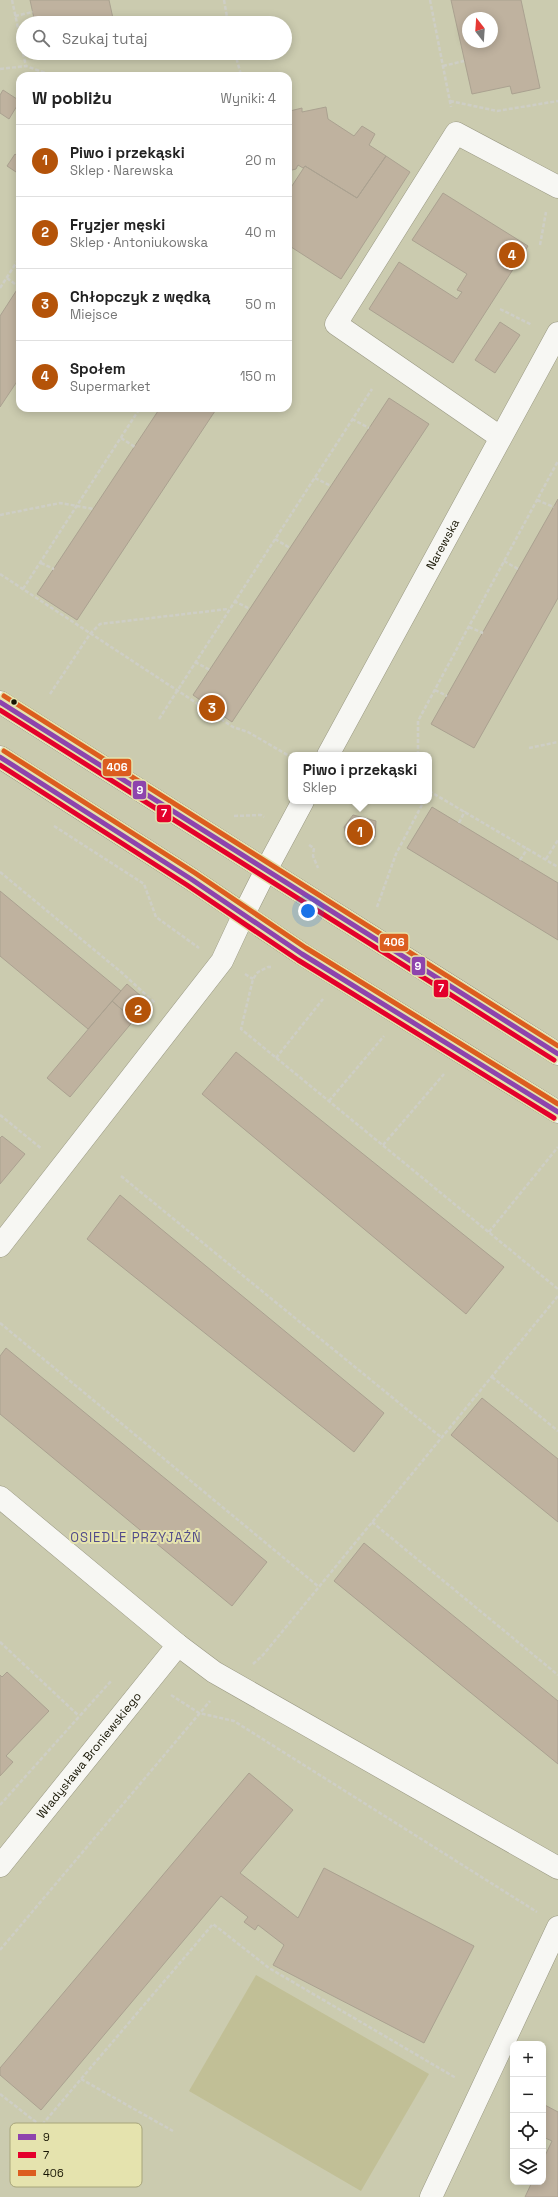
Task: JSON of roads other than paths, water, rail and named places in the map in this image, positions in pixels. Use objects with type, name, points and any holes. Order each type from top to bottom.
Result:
[{"type":"street","points":[[500,437],[336,324],[456,133],[554,186]]},
{"type":"street","name":"Narewska","points":[[330,752],[500,437],[555,345]]},
{"type":"street","points":[[0,702],[558,1054]]},
{"type":"street","points":[[0,757],[191,879],[244,916],[558,1112]]},
{"type":"street","points":[[0,1246],[222,961],[266,870],[301,804]]},
{"type":"street","points":[[0,1496],[178,1645],[214,1672],[234,1682],[558,1868]]},
{"type":"street","name":"Władysława Broniewskiego","points":[[0,1866],[178,1645]]},
{"type":"street","points":[[431,2197],[550,1921]]},
{"type":"place","name":"Społem","points":[[512,255]]},
{"type":"place","name":"Chłopczyk z wędką","points":[[212,708]]},
{"type":"place","name":"Piwo i przekąski","points":[[360,832]]},
{"type":"place","name":"Fryzjer męski","points":[[138,1010]]},
{"type":"district","name":"OSIEDLE PRZYJAŹŃ","points":[[136,1537]]}]
